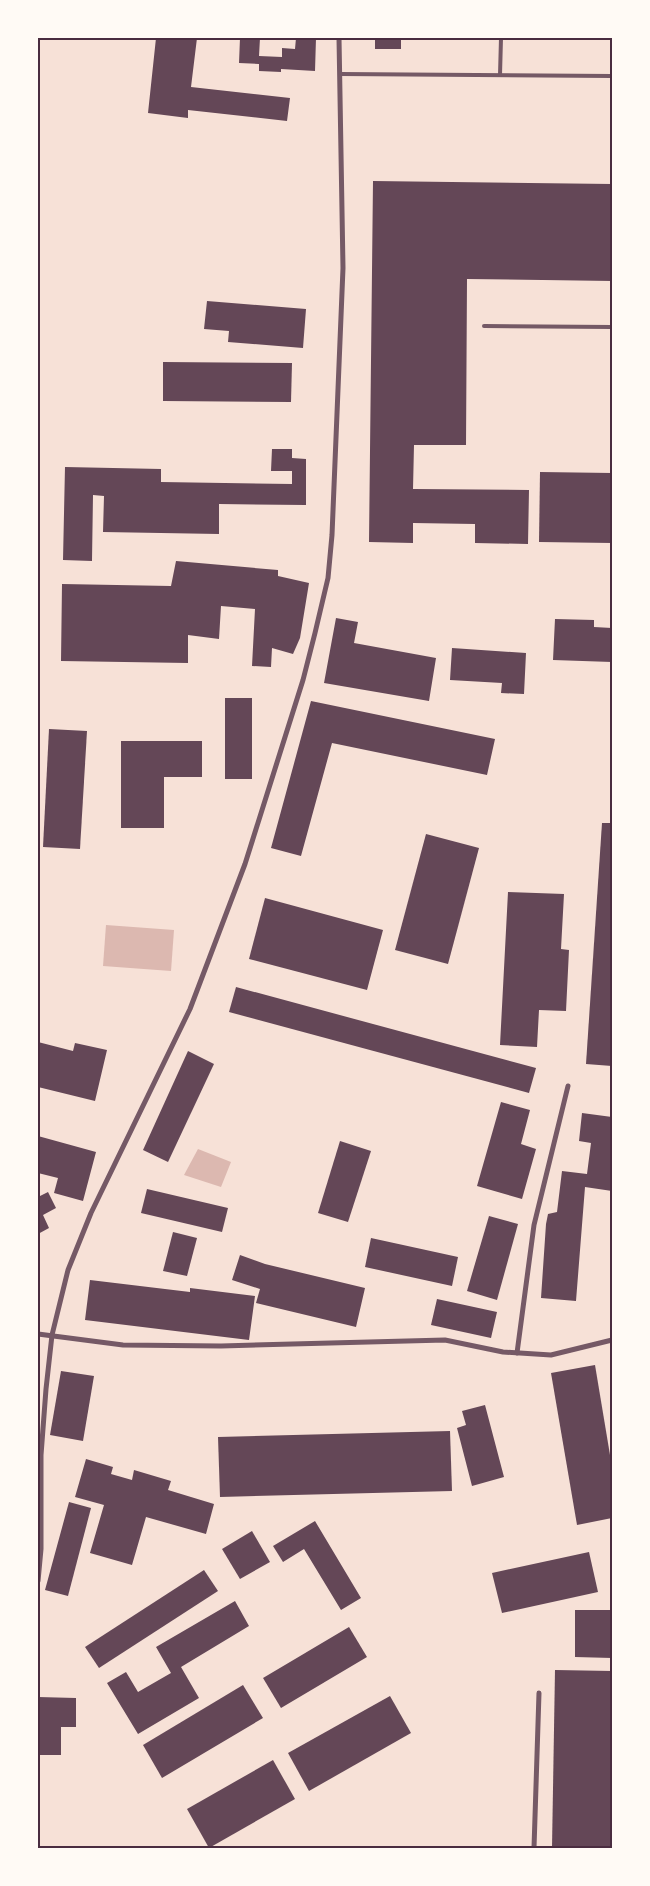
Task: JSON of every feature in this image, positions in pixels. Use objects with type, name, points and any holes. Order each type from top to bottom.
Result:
[{"type":"street","points":[[38,1582],[41,1549],[41,1455],[52,1335],[68,1270],[91,1213],[190,1009],[245,864],[303,680],[328,578],[332,535],[343,268],[339,38]]},
{"type":"street","points":[[517,1353],[534,1225],[568,1086]]},
{"type":"street","points":[[38,1334],[122,1345],[222,1346],[446,1340],[503,1352],[551,1355],[612,1340]]},
{"type":"street","points":[[534,1848],[540,1693]]},
{"type":"lane","points":[[500,75],[501,38]]},
{"type":"lane","points":[[340,74],[612,76]]},
{"type":"lane","points":[[484,326],[612,327]]},
{"type":"shaded area","points":[[106,925],[174,930],[171,971],[103,966]]},
{"type":"shaded area","points":[[198,1149],[231,1162],[221,1187],[184,1175]]},
{"type":"building","points":[[156,38],[197,38],[191,87],[290,98],[287,121],[188,110],[188,118],[148,113]]},
{"type":"building","points":[[240,38],[260,38],[259,56],[282,57],[282,48],[295,49],[296,38],[316,38],[315,71],[281,69],[281,72],[259,71],[259,64],[239,63]]},
{"type":"building","points":[[375,38],[401,38],[401,49],[375,49]]},
{"type":"building","points":[[373,181],[612,184],[612,281],[467,279],[466,445],[414,445],[413,489],[529,490],[528,544],[475,543],[475,524],[413,523],[413,543],[369,542]]},
{"type":"building","points":[[207,301],[306,309],[303,348],[228,342],[229,331],[204,329]]},
{"type":"building","points":[[163,362],[292,363],[291,402],[163,401]]},
{"type":"building","points":[[272,449],[292,449],[292,458],[306,459],[306,505],[219,504],[219,534],[103,532],[104,496],[93,495],[92,561],[63,560],[65,467],[161,469],[161,482],[292,484],[292,471],[271,471]]},
{"type":"building","points":[[540,472],[612,473],[612,543],[539,542]]},
{"type":"building","points":[[176,561],[278,570],[278,576],[309,583],[300,638],[293,654],[272,648],[271,667],[252,666],[255,609],[221,606],[219,639],[188,635],[188,663],[61,661],[62,584],[171,586]]},
{"type":"building","points":[[336,618],[358,622],[354,643],[436,658],[429,701],[324,683]]},
{"type":"building","points":[[555,619],[594,620],[594,627],[612,628],[612,662],[553,660]]},
{"type":"building","points":[[452,648],[526,653],[524,694],[501,693],[502,683],[450,680]]},
{"type":"building","points":[[225,698],[252,698],[252,779],[225,779]]},
{"type":"building","points":[[311,701],[495,739],[487,775],[332,743],[301,856],[271,848]]},
{"type":"building","points":[[49,729],[87,731],[80,849],[43,847]]},
{"type":"building","points":[[121,741],[202,741],[202,777],[164,777],[164,828],[121,828]]},
{"type":"building","points":[[602,823],[612,823],[612,1066],[586,1064]]},
{"type":"building","points":[[426,834],[479,848],[448,964],[395,950]]},
{"type":"building","points":[[508,892],[564,894],[561,949],[569,950],[566,1011],[539,1010],[537,1047],[500,1045]]},
{"type":"building","points":[[265,898],[383,930],[367,990],[249,959]]},
{"type":"building","points":[[236,987],[536,1068],[529,1093],[229,1012]]},
{"type":"building","points":[[38,1042],[73,1051],[75,1043],[107,1050],[95,1101],[38,1087]]},
{"type":"building","points":[[188,1051],[214,1064],[168,1162],[143,1150]]},
{"type":"building","points":[[501,1102],[530,1110],[521,1144],[536,1149],[522,1199],[477,1186]]},
{"type":"building","points":[[582,1113],[612,1117],[612,1191],[585,1187],[576,1301],[541,1298],[546,1224],[548,1214],[557,1212],[562,1171],[587,1174],[591,1143],[579,1141]]},
{"type":"building","points":[[38,1136],[96,1152],[83,1201],[54,1193],[58,1178],[38,1173]]},
{"type":"building","points":[[340,1141],[371,1151],[348,1222],[318,1213]]},
{"type":"building","points":[[147,1189],[228,1208],[222,1232],[141,1213]]},
{"type":"building","points":[[48,1192],[56,1208],[43,1215],[49,1228],[38,1234],[38,1197]]},
{"type":"building","points":[[489,1216],[518,1224],[497,1300],[467,1291]]},
{"type":"building","points":[[173,1232],[197,1238],[187,1276],[163,1271]]},
{"type":"building","points":[[371,1238],[458,1257],[452,1286],[365,1267]]},
{"type":"building","points":[[240,1255],[265,1264],[365,1288],[356,1327],[256,1303],[260,1289],[232,1280]]},
{"type":"building","points":[[90,1280],[190,1292],[190,1288],[255,1296],[249,1340],[85,1320]]},
{"type":"building","points":[[437,1299],[497,1312],[491,1338],[431,1325]]},
{"type":"building","points":[[595,1365],[612,1467],[612,1518],[577,1525],[551,1373]]},
{"type":"building","points":[[61,1371],[94,1376],[83,1441],[50,1435]]},
{"type":"building","points":[[485,1405],[504,1477],[472,1486],[457,1428],[466,1425],[462,1411]]},
{"type":"building","points":[[450,1431],[452,1491],[220,1497],[218,1437]]},
{"type":"building","points":[[86,1459],[113,1467],[111,1474],[132,1480],[134,1470],[171,1481],[168,1490],[214,1504],[206,1534],[146,1517],[132,1565],[90,1553],[104,1505],[75,1497]]},
{"type":"building","points":[[69,1502],[91,1508],[68,1596],[45,1590]]},
{"type":"building","points":[[315,1521],[361,1598],[341,1610],[304,1549],[283,1562],[273,1546]]},
{"type":"building","points":[[252,1531],[270,1562],[240,1579],[222,1549]]},
{"type":"building","points":[[589,1552],[598,1592],[502,1613],[492,1573]]},
{"type":"building","points":[[204,1570],[218,1591],[99,1668],[85,1647]]},
{"type":"building","points":[[235,1601],[249,1626],[181,1667],[199,1698],[138,1734],[107,1683],[126,1672],[138,1692],[171,1673],[156,1647]]},
{"type":"building","points":[[575,1610],[612,1610],[612,1658],[575,1657]]},
{"type":"building","points":[[349,1627],[367,1657],[281,1708],[263,1678]]},
{"type":"building","points":[[555,1670],[612,1671],[612,1848],[552,1848]]},
{"type":"building","points":[[243,1685],[263,1718],[162,1778],[143,1745]]},
{"type":"building","points":[[390,1696],[411,1733],[309,1791],[288,1753]]},
{"type":"building","points":[[38,1697],[76,1698],[76,1727],[61,1727],[61,1755],[38,1755]]},
{"type":"building","points":[[273,1760],[295,1799],[209,1848],[187,1809]]}]
